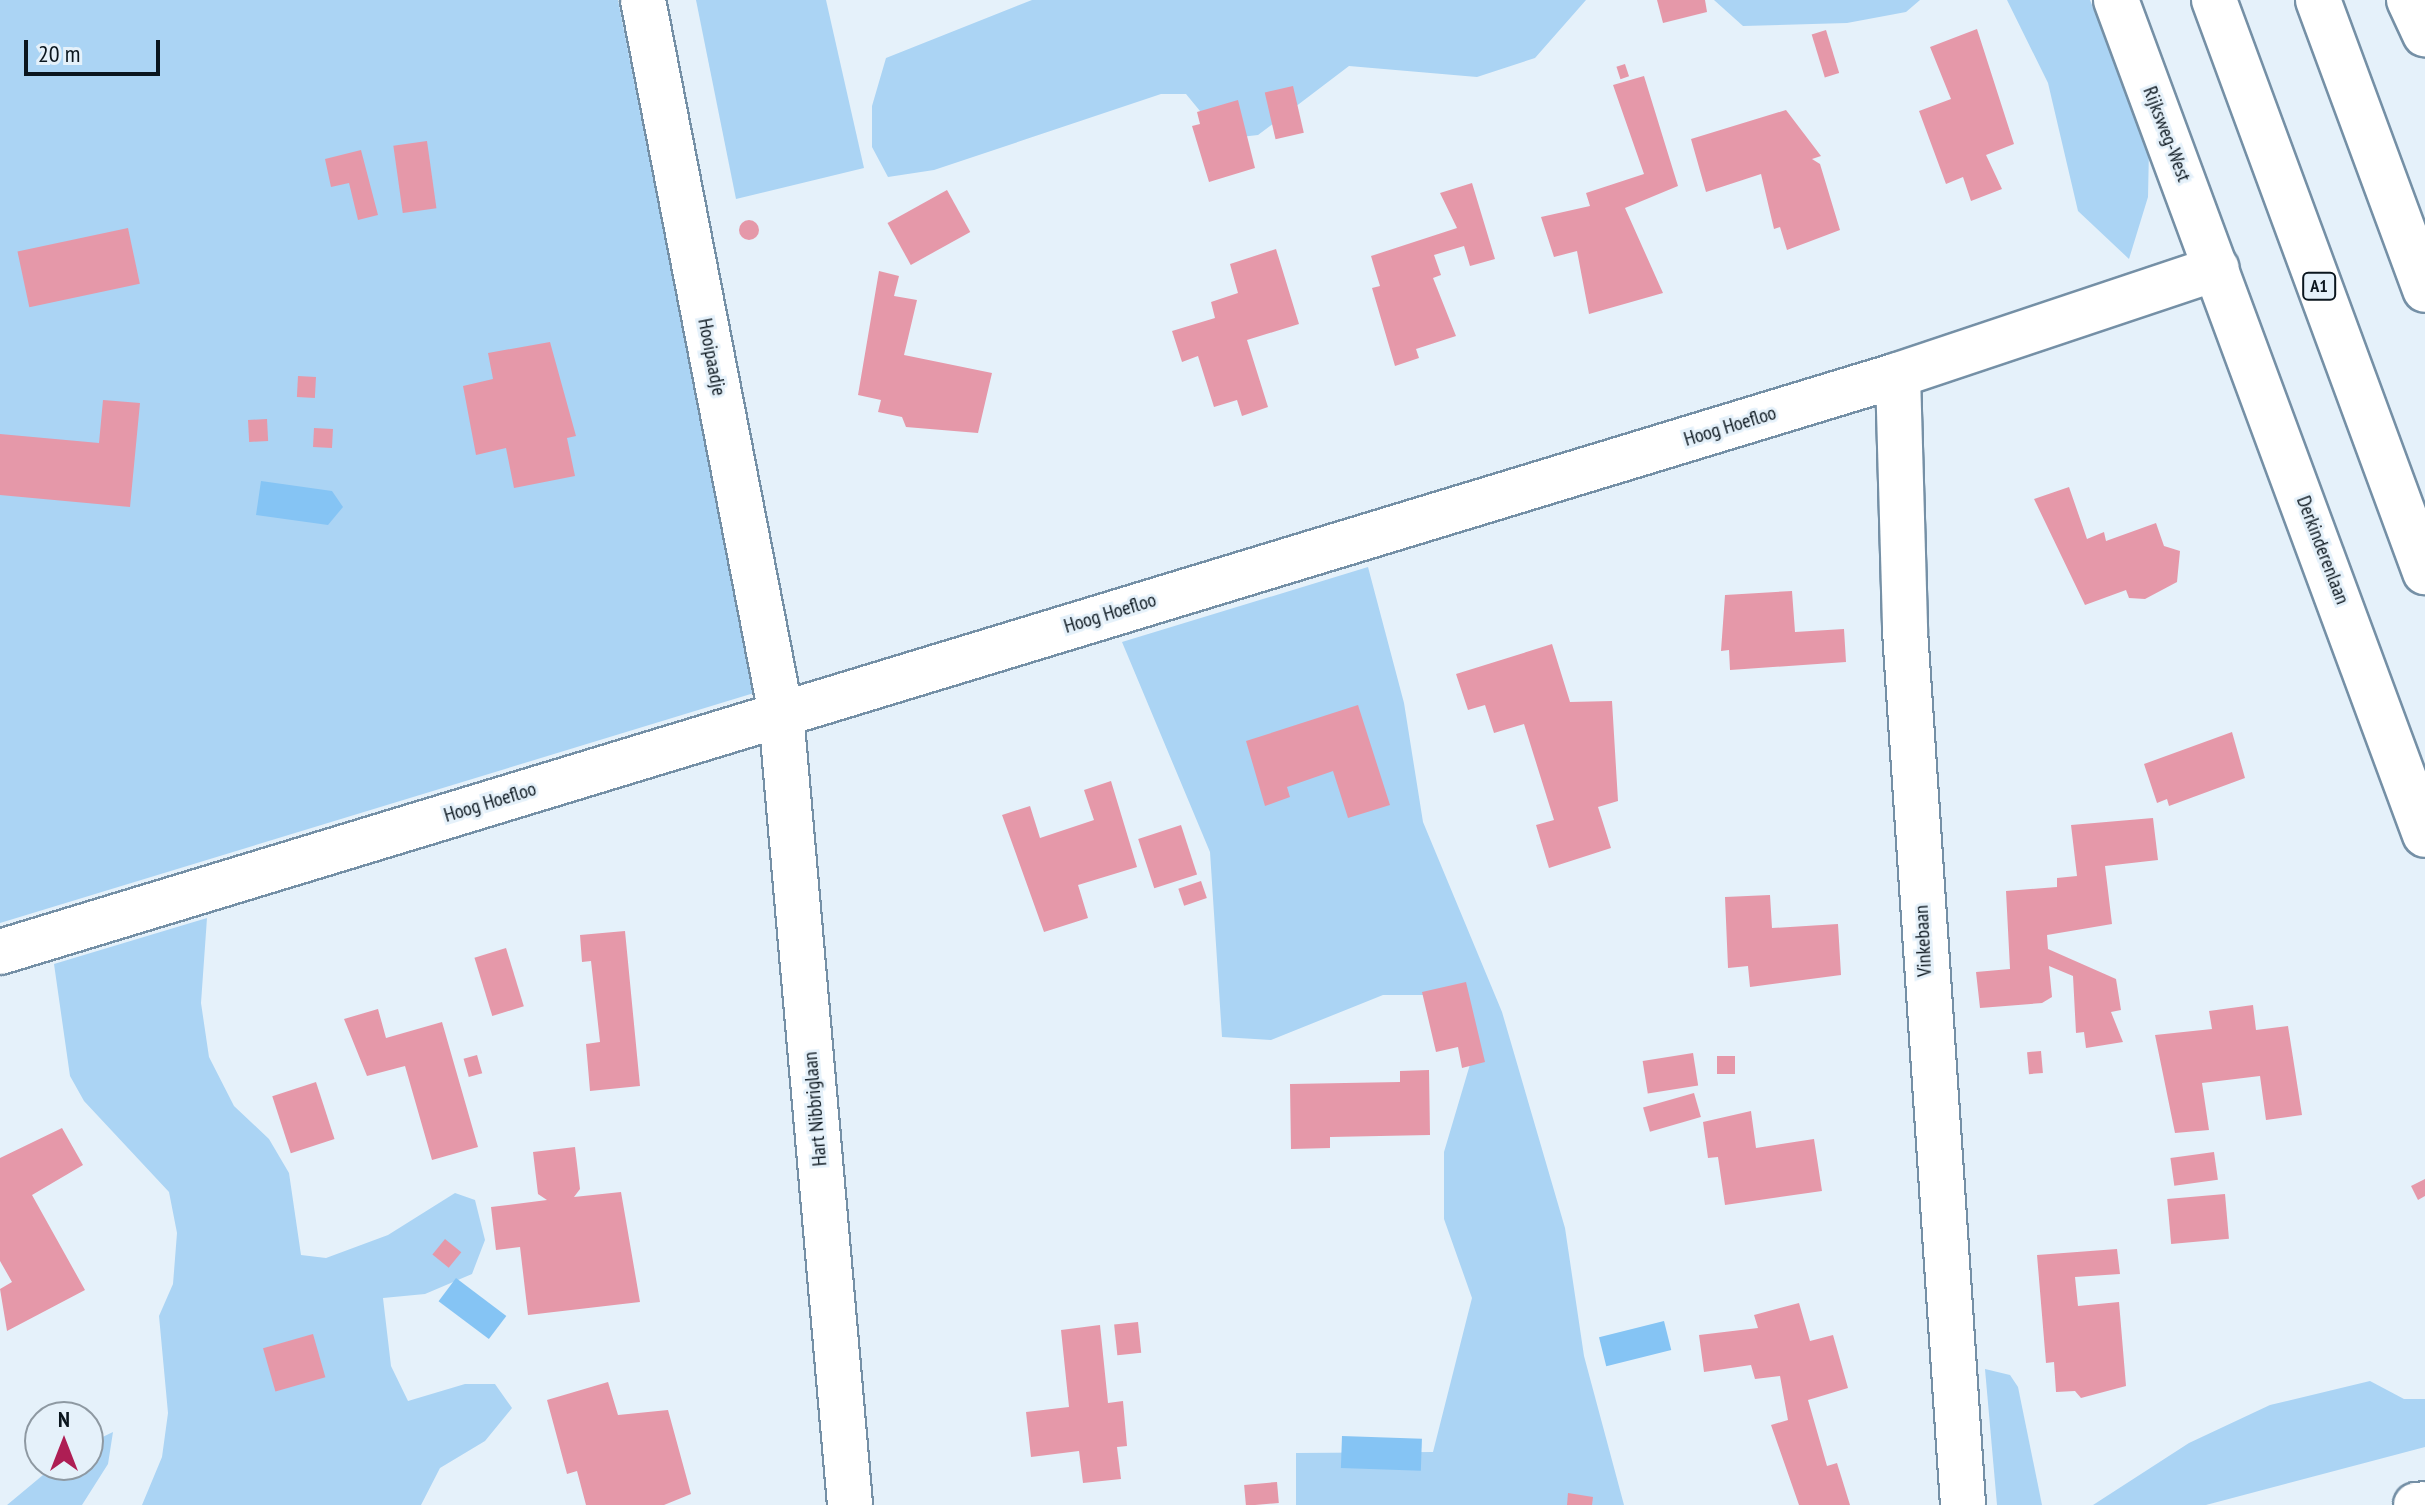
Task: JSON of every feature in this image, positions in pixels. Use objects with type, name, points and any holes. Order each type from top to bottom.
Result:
[{"type":"main road","name":"Hooipaadje","points":[[643,0],[781,714]]},
{"type":"main road","name":"Rijksweg-West","points":[[2116,0],[2217,268]]},
{"type":"main road","name":"A1","points":[[2214,0],[2425,572]]},
{"type":"main road","points":[[2318,0],[2425,290]]},
{"type":"main road","points":[[2409,0],[2425,35]]},
{"type":"main road","name":"Hoog Hoefloo","points":[[0,952],[1898,375],[2217,268]]},
{"type":"main road","name":"Derkinderenlaan","points":[[2217,268],[2425,835]]},
{"type":"main road","name":"Vinkebaan","points":[[1898,375],[1906,647],[1963,1505]]},
{"type":"main road","name":"Hart Nibbriglaan","points":[[781,714],[850,1505]]},
{"type":"main road","points":[[2416,1505],[2425,1504]]},
{"type":"shaded area","points":[[0,0],[618,0],[754,693],[0,923]]},
{"type":"shaded area","points":[[696,0],[826,0],[864,168],[736,199]]},
{"type":"shaded area","points":[[1032,0],[1586,0],[1535,58],[1477,77],[1349,66],[1258,135],[1223,139],[1186,94],[1161,94],[934,170],[888,177],[872,147],[872,106],[886,58]]},
{"type":"shaded area","points":[[1714,0],[1920,0],[1906,12],[1847,23],[1743,26]]},
{"type":"shaded area","points":[[2007,0],[2090,0],[2149,149],[2148,197],[2129,259],[2078,211],[2048,83]]},
{"type":"shaded area","points":[[261,481],[332,491],[343,507],[328,525],[256,515]]},
{"type":"shaded area","points":[[1368,567],[1404,703],[1423,822],[1502,1012],[1565,1228],[1584,1356],[1624,1505],[1296,1505],[1296,1453],[1433,1452],[1472,1298],[1444,1219],[1444,1152],[1471,1061],[1426,995],[1383,995],[1271,1040],[1222,1037],[1210,852],[1122,642]]},
{"type":"shaded area","points":[[207,918],[201,1003],[209,1057],[234,1106],[269,1139],[289,1173],[301,1255],[326,1258],[388,1235],[455,1193],[475,1200],[485,1240],[472,1274],[425,1294],[383,1298],[391,1366],[408,1401],[465,1384],[495,1384],[512,1408],[485,1441],[440,1468],[421,1505],[142,1505],[162,1457],[168,1413],[159,1316],[173,1284],[177,1233],[169,1192],[84,1101],[70,1076],[54,964]]},
{"type":"shaded area","points":[[456,1278],[506,1316],[489,1339],[439,1301]]},
{"type":"shaded area","points":[[1664,1321],[1671,1350],[1606,1366],[1599,1337]]},
{"type":"shaded area","points":[[1985,1369],[2010,1375],[2018,1387],[2042,1505],[1997,1505]]},
{"type":"shaded area","points":[[2370,1381],[2404,1399],[2425,1399],[2425,1447],[2206,1505],[2093,1505],[2189,1443],[2270,1405]]},
{"type":"shaded area","points":[[113,1432],[108,1464],[104,1470],[104,1436]]},
{"type":"shaded area","points":[[1342,1436],[1422,1439],[1421,1471],[1341,1468]]},
{"type":"shaded area","points":[[36,1481],[97,1481],[82,1505],[7,1505]]},
{"type":"building","points":[[1657,0],[1705,0],[1707,12],[1663,23]]},
{"type":"building","points":[[1977,29],[2014,144],[1986,155],[2002,189],[1971,201],[1963,177],[1946,184],[1919,111],[1951,99],[1930,47]]},
{"type":"building","points":[[1826,30],[1839,73],[1825,77],[1812,34]]},
{"type":"building","points":[[1625,64],[1629,76],[1620,79],[1616,67]]},
{"type":"building","points":[[1644,76],[1678,186],[1625,208],[1663,293],[1589,314],[1577,251],[1554,257],[1541,217],[1590,206],[1586,193],[1644,174],[1613,85]]},
{"type":"building","points":[[1293,86],[1304,133],[1276,139],[1265,93]]},
{"type":"building","points":[[1238,100],[1255,168],[1209,182],[1192,126],[1200,124],[1197,112]]},
{"type":"building","points":[[1786,110],[1821,156],[1812,159],[1820,164],[1840,230],[1787,250],[1780,227],[1774,229],[1761,174],[1706,192],[1691,139]]},
{"type":"building","points":[[427,141],[436,208],[403,213],[393,146]]},
{"type":"building","points":[[361,150],[378,215],[358,220],[349,183],[331,187],[325,159]]},
{"type":"building","points":[[1472,183],[1495,259],[1470,266],[1464,246],[1434,255],[1441,275],[1433,278],[1456,336],[1416,349],[1419,358],[1395,366],[1372,288],[1380,286],[1371,256],[1457,228],[1440,193]]},
{"type":"building","points":[[947,190],[970,232],[911,265],[888,223]]},
{"type":"building","points":[[745,220],[753,220],[759,230],[753,240],[745,240],[739,234],[739,226]]},
{"type":"building","points":[[128,228],[140,284],[29,307],[17,251]]},
{"type":"building","points":[[1276,249],[1299,324],[1247,340],[1268,407],[1242,416],[1237,400],[1214,407],[1198,356],[1182,362],[1172,331],[1215,318],[1211,302],[1238,293],[1230,264]]},
{"type":"building","points":[[879,271],[899,276],[894,296],[917,300],[904,355],[992,373],[978,433],[906,427],[902,417],[878,412],[881,400],[858,395]]},
{"type":"building","points":[[550,342],[576,436],[567,438],[575,476],[514,488],[506,448],[476,455],[463,386],[493,379],[488,353]]},
{"type":"building","points":[[298,376],[316,377],[315,398],[297,397]]},
{"type":"building","points":[[103,400],[140,403],[130,507],[0,495],[0,434],[99,443]]},
{"type":"building","points":[[267,419],[268,441],[249,442],[248,420]]},
{"type":"building","points":[[314,428],[333,429],[332,448],[313,447]]},
{"type":"building","points":[[2069,487],[2087,539],[2104,532],[2106,541],[2156,523],[2164,546],[2180,551],[2177,582],[2145,599],[2129,598],[2126,590],[2085,605],[2034,499]]},
{"type":"building","points":[[1792,591],[1795,632],[1844,629],[1846,662],[1730,670],[1729,650],[1721,651],[1725,595]]},
{"type":"building","points":[[1552,644],[1570,702],[1612,701],[1618,801],[1598,807],[1611,848],[1549,868],[1536,825],[1554,820],[1524,724],[1494,733],[1485,705],[1468,710],[1456,674]]},
{"type":"building","points":[[1358,705],[1390,805],[1348,818],[1333,771],[1287,787],[1290,797],[1265,806],[1246,741]]},
{"type":"building","points":[[2232,732],[2245,778],[2169,806],[2167,799],[2157,803],[2144,764]]},
{"type":"building","points":[[1111,781],[1137,867],[1078,885],[1088,918],[1044,932],[1002,815],[1030,806],[1040,838],[1094,820],[1084,790]]},
{"type":"building","points":[[2153,818],[2158,860],[2105,866],[2112,924],[2047,935],[2048,949],[2116,979],[2121,1010],[2111,1012],[2123,1042],[2086,1048],[2084,1032],[2076,1033],[2073,976],[2049,966],[2052,997],[2042,1003],[1980,1008],[1976,972],[2010,969],[2006,891],[2057,887],[2057,878],[2077,876],[2071,825]]},
{"type":"building","points":[[1181,825],[1197,874],[1154,888],[1138,839]]},
{"type":"building","points":[[1201,881],[1207,898],[1184,906],[1178,889]]},
{"type":"building","points":[[1770,895],[1772,928],[1838,924],[1841,975],[1750,987],[1748,966],[1728,968],[1725,897]]},
{"type":"building","points":[[625,931],[640,1086],[590,1091],[586,1044],[600,1042],[591,961],[582,962],[580,935]]},
{"type":"building","points":[[506,948],[524,1006],[492,1016],[474,958]]},
{"type":"building","points":[[1466,982],[1485,1062],[1462,1068],[1458,1047],[1436,1052],[1422,992]]},
{"type":"building","points":[[2253,1005],[2256,1030],[2288,1026],[2302,1115],[2266,1120],[2260,1076],[2202,1083],[2209,1130],[2175,1133],[2155,1035],[2212,1029],[2209,1011]]},
{"type":"building","points":[[378,1009],[386,1038],[442,1022],[478,1147],[432,1160],[405,1066],[367,1076],[344,1019]]},
{"type":"building","points":[[2041,1051],[2043,1073],[2029,1074],[2027,1052]]},
{"type":"building","points":[[1693,1053],[1698,1086],[1648,1094],[1643,1061]]},
{"type":"building","points":[[477,1055],[482,1073],[469,1077],[464,1059]]},
{"type":"building","points":[[1717,1056],[1735,1056],[1735,1074],[1717,1074]]},
{"type":"building","points":[[1429,1070],[1430,1135],[1330,1137],[1330,1148],[1291,1149],[1290,1084],[1400,1082],[1400,1071]]},
{"type":"building","points":[[316,1082],[335,1139],[291,1153],[272,1096]]},
{"type":"building","points":[[1694,1093],[1701,1117],[1650,1132],[1643,1108]]},
{"type":"building","points":[[1751,1111],[1756,1148],[1814,1139],[1822,1191],[1725,1205],[1718,1157],[1708,1158],[1703,1122]]},
{"type":"building","points":[[62,1128],[83,1165],[32,1195],[85,1290],[7,1331],[0,1289],[12,1282],[0,1261],[0,1158]]},
{"type":"building","points":[[575,1147],[580,1189],[574,1197],[621,1192],[640,1302],[528,1315],[520,1247],[496,1250],[491,1207],[547,1200],[538,1194],[533,1152]]},
{"type":"building","points":[[2214,1152],[2218,1180],[2174,1186],[2170,1158]]},
{"type":"building","points":[[2425,1179],[2425,1196],[2418,1200],[2411,1186]]},
{"type":"building","points":[[2225,1194],[2229,1239],[2171,1244],[2167,1199]]},
{"type":"building","points":[[445,1239],[461,1252],[449,1268],[432,1255]]},
{"type":"building","points":[[2117,1249],[2120,1274],[2075,1277],[2078,1306],[2119,1302],[2126,1386],[2081,1398],[2075,1391],[2056,1392],[2054,1362],[2046,1363],[2037,1255]]},
{"type":"building","points":[[1799,1303],[1810,1341],[1833,1335],[1848,1388],[1808,1400],[1827,1466],[1837,1463],[1850,1505],[1799,1505],[1771,1425],[1788,1420],[1780,1376],[1755,1379],[1751,1365],[1704,1372],[1699,1335],[1758,1328],[1754,1315]]},
{"type":"building","points":[[1138,1322],[1141,1353],[1117,1355],[1114,1325]]},
{"type":"building","points":[[1100,1325],[1108,1403],[1123,1401],[1127,1446],[1117,1447],[1121,1479],[1083,1483],[1079,1451],[1031,1457],[1026,1412],[1069,1407],[1061,1330]]},
{"type":"building","points":[[313,1334],[325,1377],[275,1392],[263,1348]]},
{"type":"building","points":[[608,1382],[618,1415],[668,1410],[691,1494],[664,1505],[586,1505],[577,1471],[567,1474],[547,1400]]},
{"type":"building","points":[[1277,1482],[1279,1503],[1246,1505],[1244,1485]]},
{"type":"building","points":[[1568,1493],[1593,1497],[1592,1505],[1567,1505]]}]
